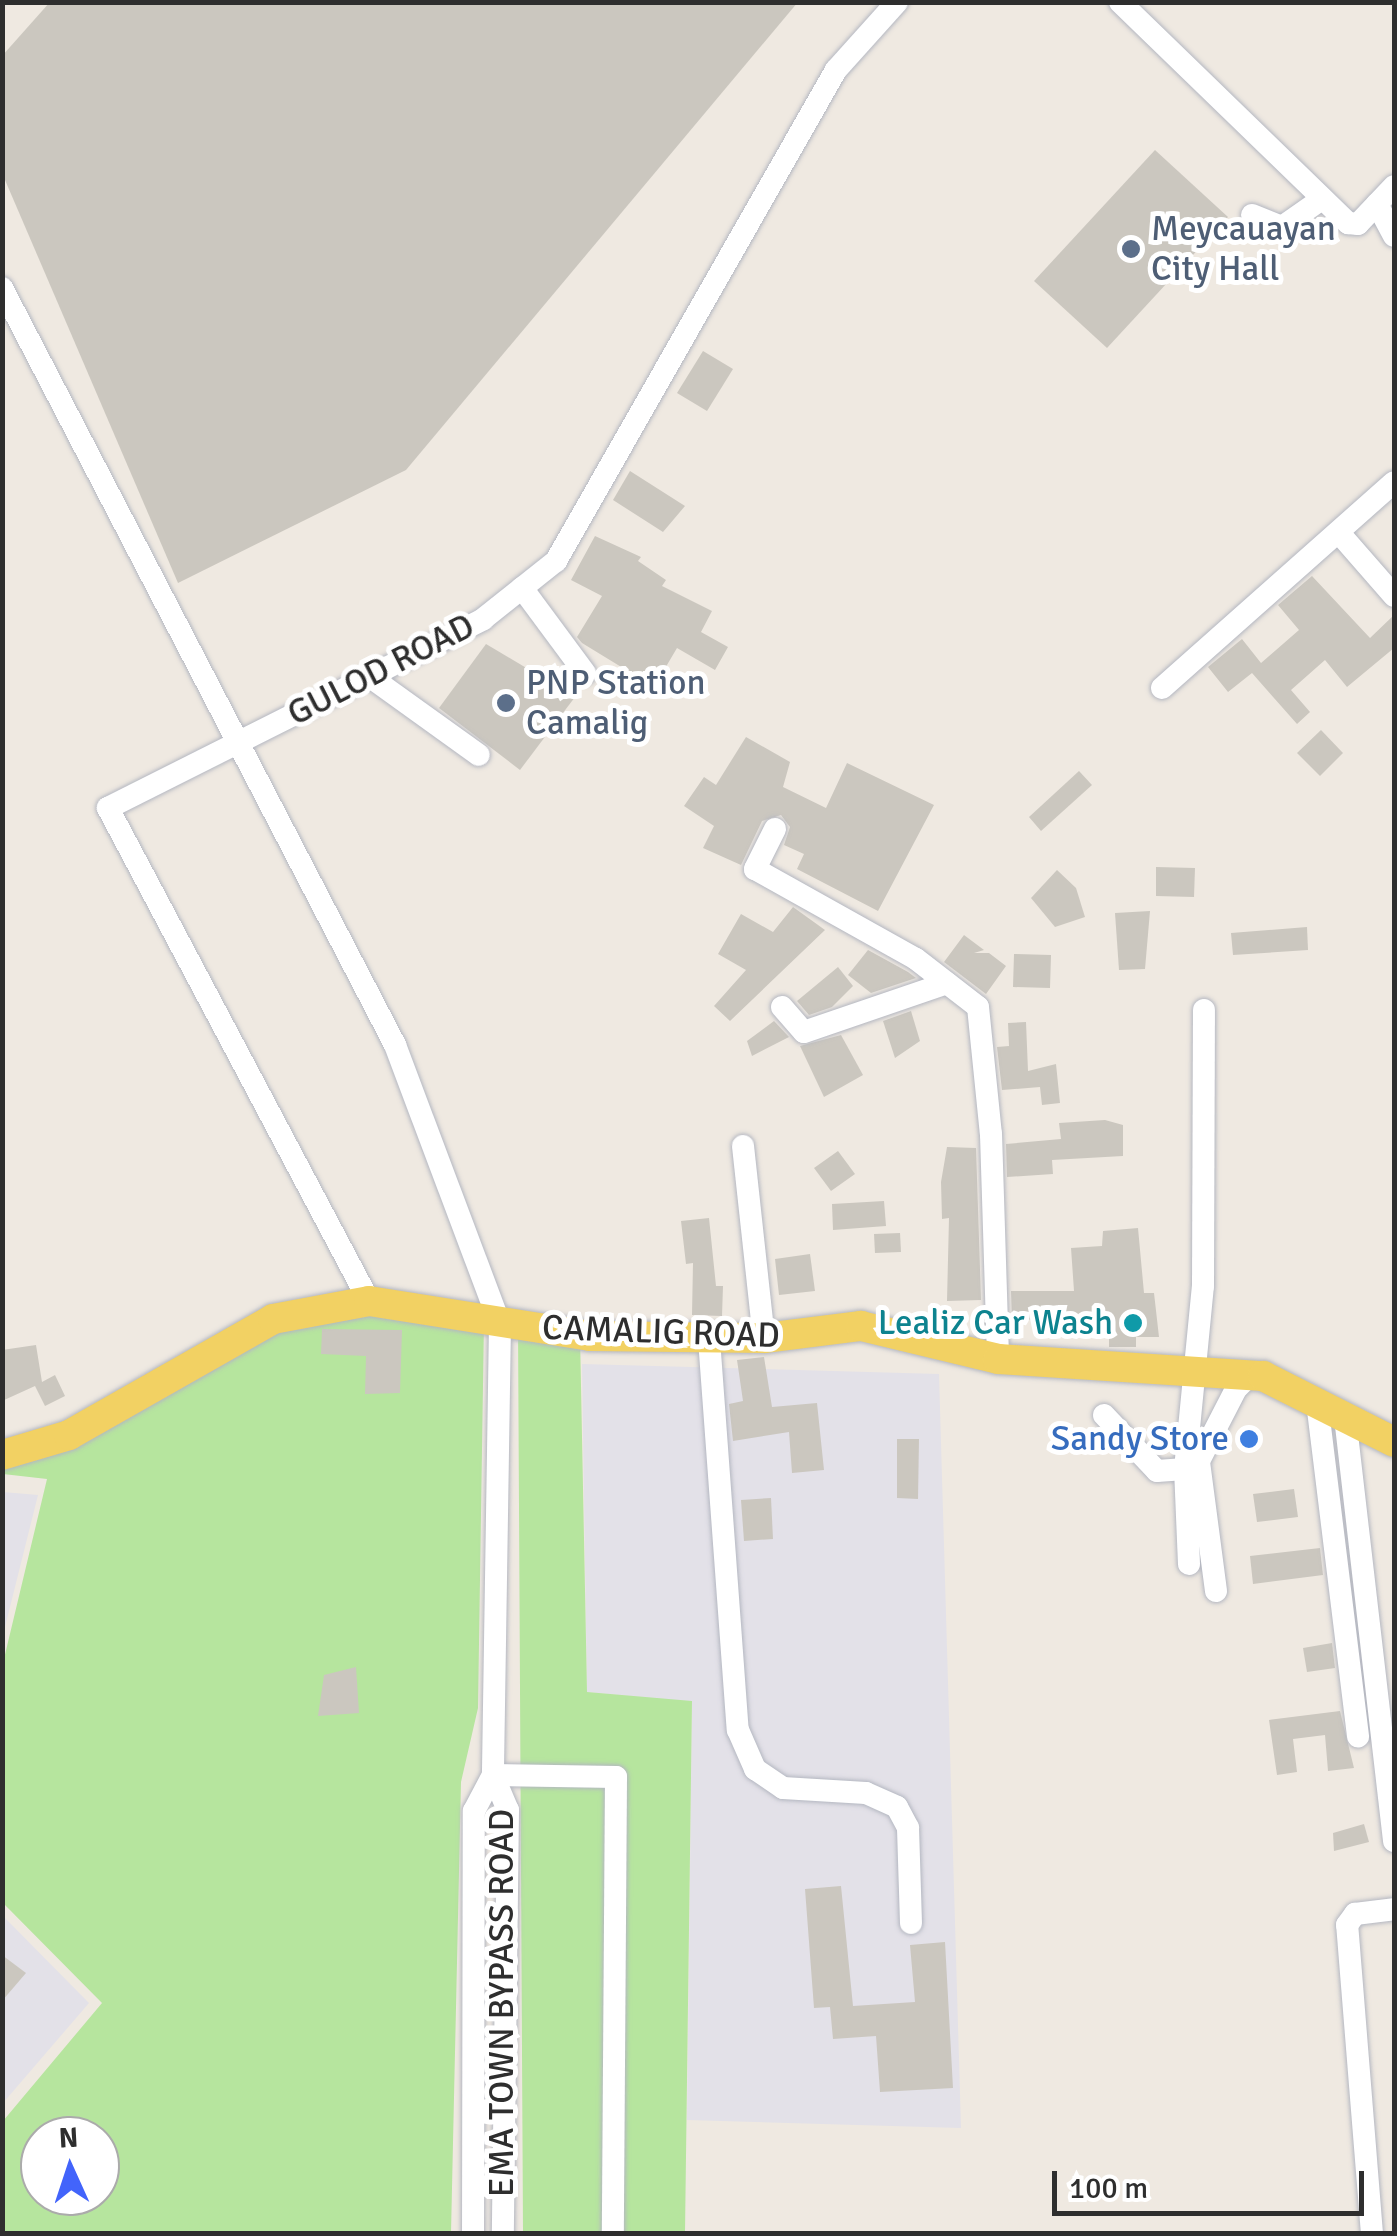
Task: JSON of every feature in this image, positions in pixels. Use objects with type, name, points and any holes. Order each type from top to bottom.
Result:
[{"type":"main road","name":"CAMALIG ROAD","points":[[2,1455],[69,1434],[273,1319],[369,1301],[590,1336],[764,1338],[861,1326],[998,1358],[1250,1375],[1277,1380],[1394,1442]]},
{"type":"street","name":"GULOD ROAD","points":[[369,1301],[108,808],[482,619],[556,562],[836,70],[897,2]]},
{"type":"street","points":[[1120,2],[1319,201],[1358,224],[1394,186]]},
{"type":"street","points":[[1252,215],[1282,227],[1319,201]]},
{"type":"street","points":[[1377,204],[1394,236]]},
{"type":"street","points":[[2,288],[242,740],[395,1045],[500,1324]]},
{"type":"street","points":[[1162,688],[1340,534],[1394,482]]},
{"type":"street","points":[[1340,534],[1394,596]]},
{"type":"street","points":[[522,588],[585,673]]},
{"type":"street","points":[[369,676],[478,755]]},
{"type":"street","points":[[776,828],[756,869],[947,983],[978,1007],[984,1028],[998,1358]]},
{"type":"street","points":[[782,1007],[804,1032],[947,983]]},
{"type":"street","points":[[1189,1564],[1185,1469],[1191,1372],[1203,1286],[1204,1010]]},
{"type":"street","points":[[743,1146],[764,1338]]},
{"type":"street","name":"EMA TOWN BYPASS ROAD","points":[[500,1324],[493,1775],[508,1810],[503,2234]]},
{"type":"street","points":[[709,1338],[738,1730],[755,1769],[784,1788],[866,1792],[896,1807],[908,1828],[911,1923]]},
{"type":"street","points":[[1216,1591],[1199,1461],[1236,1389],[1250,1375]]},
{"type":"street","points":[[1317,1402],[1358,1736]]},
{"type":"street","points":[[1104,1416],[1157,1471],[1185,1469]]},
{"type":"street","points":[[1345,1417],[1394,1842]]},
{"type":"street","points":[[493,1775],[616,1777],[613,2234]]},
{"type":"street","name":"EMA TOWN BYPASS ROAD","points":[[473,2234],[474,1811],[493,1775]]},
{"type":"street","points":[[1372,2234],[1346,1925],[1355,1914],[1394,1909]]},
{"type":"shaded area","points":[[582,1364],[939,1374],[961,2128],[687,2120],[692,1702],[587,1692]]},
{"type":"shaded area","points":[[2,1492],[38,1495],[3,1635]]},
{"type":"shaded area","points":[[3,1916],[89,2003],[3,2103]]},
{"type":"green space","points":[[339,1304],[484,1321],[478,1708],[461,1782],[451,2233],[3,2234],[3,2121],[102,2003],[3,1903],[3,1663],[47,1479],[3,1474],[3,1455]]},
{"type":"green space","points":[[518,1327],[580,1334],[587,1692],[692,1701],[685,2233],[523,2233]]},
{"type":"building","points":[[50,2],[798,2],[406,470],[178,583],[2,173],[2,56]]},
{"type":"building","name":"Meycauayan City Hall","points":[[1155,150],[1228,217],[1107,348],[1034,281]]},
{"type":"building","points":[[703,351],[733,369],[707,411],[677,393]]},
{"type":"building","points":[[630,471],[685,506],[663,532],[613,500]]},
{"type":"building","points":[[595,536],[641,557],[638,561],[666,580],[662,586],[712,611],[701,632],[728,647],[715,670],[677,648],[654,687],[582,643],[577,637],[602,596],[571,580]]},
{"type":"building","points":[[1312,576],[1370,638],[1394,615],[1394,648],[1347,687],[1325,660],[1291,690],[1310,712],[1297,724],[1252,673],[1228,692],[1208,667],[1242,639],[1261,663],[1299,630],[1278,605]]},
{"type":"building","points":[[486,644],[575,697],[520,770],[439,708]]},
{"type":"building","points":[[1321,730],[1343,753],[1320,776],[1297,753]]},
{"type":"building","points":[[746,737],[790,762],[783,787],[826,808],[847,763],[934,805],[878,911],[797,869],[804,854],[784,845],[790,827],[781,815],[762,821],[741,865],[703,848],[714,826],[684,806],[704,777],[716,785]]},
{"type":"building","points":[[1079,771],[1092,785],[1041,831],[1029,817]]},
{"type":"building","points":[[1156,867],[1195,868],[1194,897],[1156,896]]},
{"type":"building","points":[[1057,870],[1076,888],[1085,917],[1055,927],[1031,898]]},
{"type":"building","points":[[793,907],[825,930],[730,1021],[714,1006],[746,970],[718,954],[741,914],[773,932]]},
{"type":"building","points":[[1150,911],[1145,969],[1119,970],[1115,913]]},
{"type":"building","points":[[1307,927],[1308,950],[1233,955],[1231,933]]},
{"type":"building","points":[[964,935],[984,950],[974,953],[989,953],[1006,966],[986,994],[944,962]]},
{"type":"building","points":[[868,950],[916,978],[871,993],[848,975]]},
{"type":"building","points":[[1014,954],[1051,955],[1050,988],[1013,987]]},
{"type":"building","points":[[838,967],[853,986],[832,1007],[809,1015],[797,1001]]},
{"type":"building","points":[[911,1011],[920,1041],[895,1058],[883,1021]]},
{"type":"building","points":[[774,1021],[789,1037],[752,1056],[747,1041]]},
{"type":"building","points":[[1026,1022],[1028,1071],[1056,1064],[1060,1103],[1042,1105],[1040,1087],[1002,1090],[997,1047],[1009,1046],[1008,1023]]},
{"type":"building","points":[[841,1035],[863,1075],[824,1097],[800,1046]]},
{"type":"building","points":[[1105,1120],[1123,1125],[1123,1156],[1052,1160],[1053,1174],[1007,1177],[1006,1144],[1061,1139],[1059,1123]]},
{"type":"building","points":[[947,1147],[976,1148],[981,1300],[947,1301],[949,1218],[942,1219],[941,1182]]},
{"type":"building","points":[[838,1151],[855,1174],[831,1191],[814,1168]]},
{"type":"building","points":[[884,1201],[886,1226],[833,1230],[832,1204]]},
{"type":"building","points":[[709,1218],[716,1286],[723,1286],[722,1316],[692,1315],[693,1263],[686,1264],[681,1221]]},
{"type":"building","points":[[1138,1228],[1144,1293],[1154,1293],[1159,1337],[1136,1337],[1136,1347],[1109,1347],[1109,1312],[1012,1321],[1011,1291],[1074,1291],[1071,1248],[1102,1246],[1103,1231]]},
{"type":"building","points":[[900,1233],[901,1252],[875,1253],[874,1234]]},
{"type":"building","points":[[810,1254],[815,1291],[779,1295],[775,1259]]},
{"type":"building","points":[[322,1329],[402,1330],[400,1393],[365,1394],[366,1356],[321,1354]]},
{"type":"building","points":[[36,1345],[42,1382],[55,1375],[65,1396],[45,1406],[35,1386],[2,1401],[2,1350]]},
{"type":"building","points":[[764,1357],[772,1407],[817,1403],[824,1470],[792,1473],[789,1432],[733,1441],[729,1404],[743,1401],[737,1360]]},
{"type":"building","points":[[897,1439],[919,1439],[918,1499],[897,1498]]},
{"type":"building","points":[[1294,1489],[1298,1517],[1257,1522],[1253,1494]]},
{"type":"building","points":[[771,1498],[773,1539],[744,1541],[741,1500]]},
{"type":"building","points":[[1320,1548],[1323,1575],[1253,1584],[1250,1556]]},
{"type":"building","points":[[1332,1643],[1335,1668],[1307,1672],[1303,1648]]},
{"type":"building","points":[[356,1667],[359,1713],[318,1716],[324,1675]]},
{"type":"building","points":[[1340,1711],[1354,1768],[1328,1771],[1325,1735],[1293,1739],[1297,1772],[1277,1775],[1269,1720]]},
{"type":"building","points":[[1364,1824],[1369,1842],[1334,1851],[1333,1833]]},
{"type":"building","points":[[841,1886],[853,2006],[915,2002],[910,1945],[945,1942],[953,2088],[880,2092],[876,2036],[833,2039],[830,2007],[814,2008],[805,1889]]},
{"type":"building","points":[[2,1955],[26,1973],[2,2001]]},
{"type":"place","name":"Meycauayan City Hall","points":[[1131,249]]},
{"type":"place","name":"PNP Station Camalig","points":[[506,703]]},
{"type":"place","name":"Lealiz Car Wash","points":[[1133,1323]]},
{"type":"place","name":"Sandy Store","points":[[1249,1439]]}]
